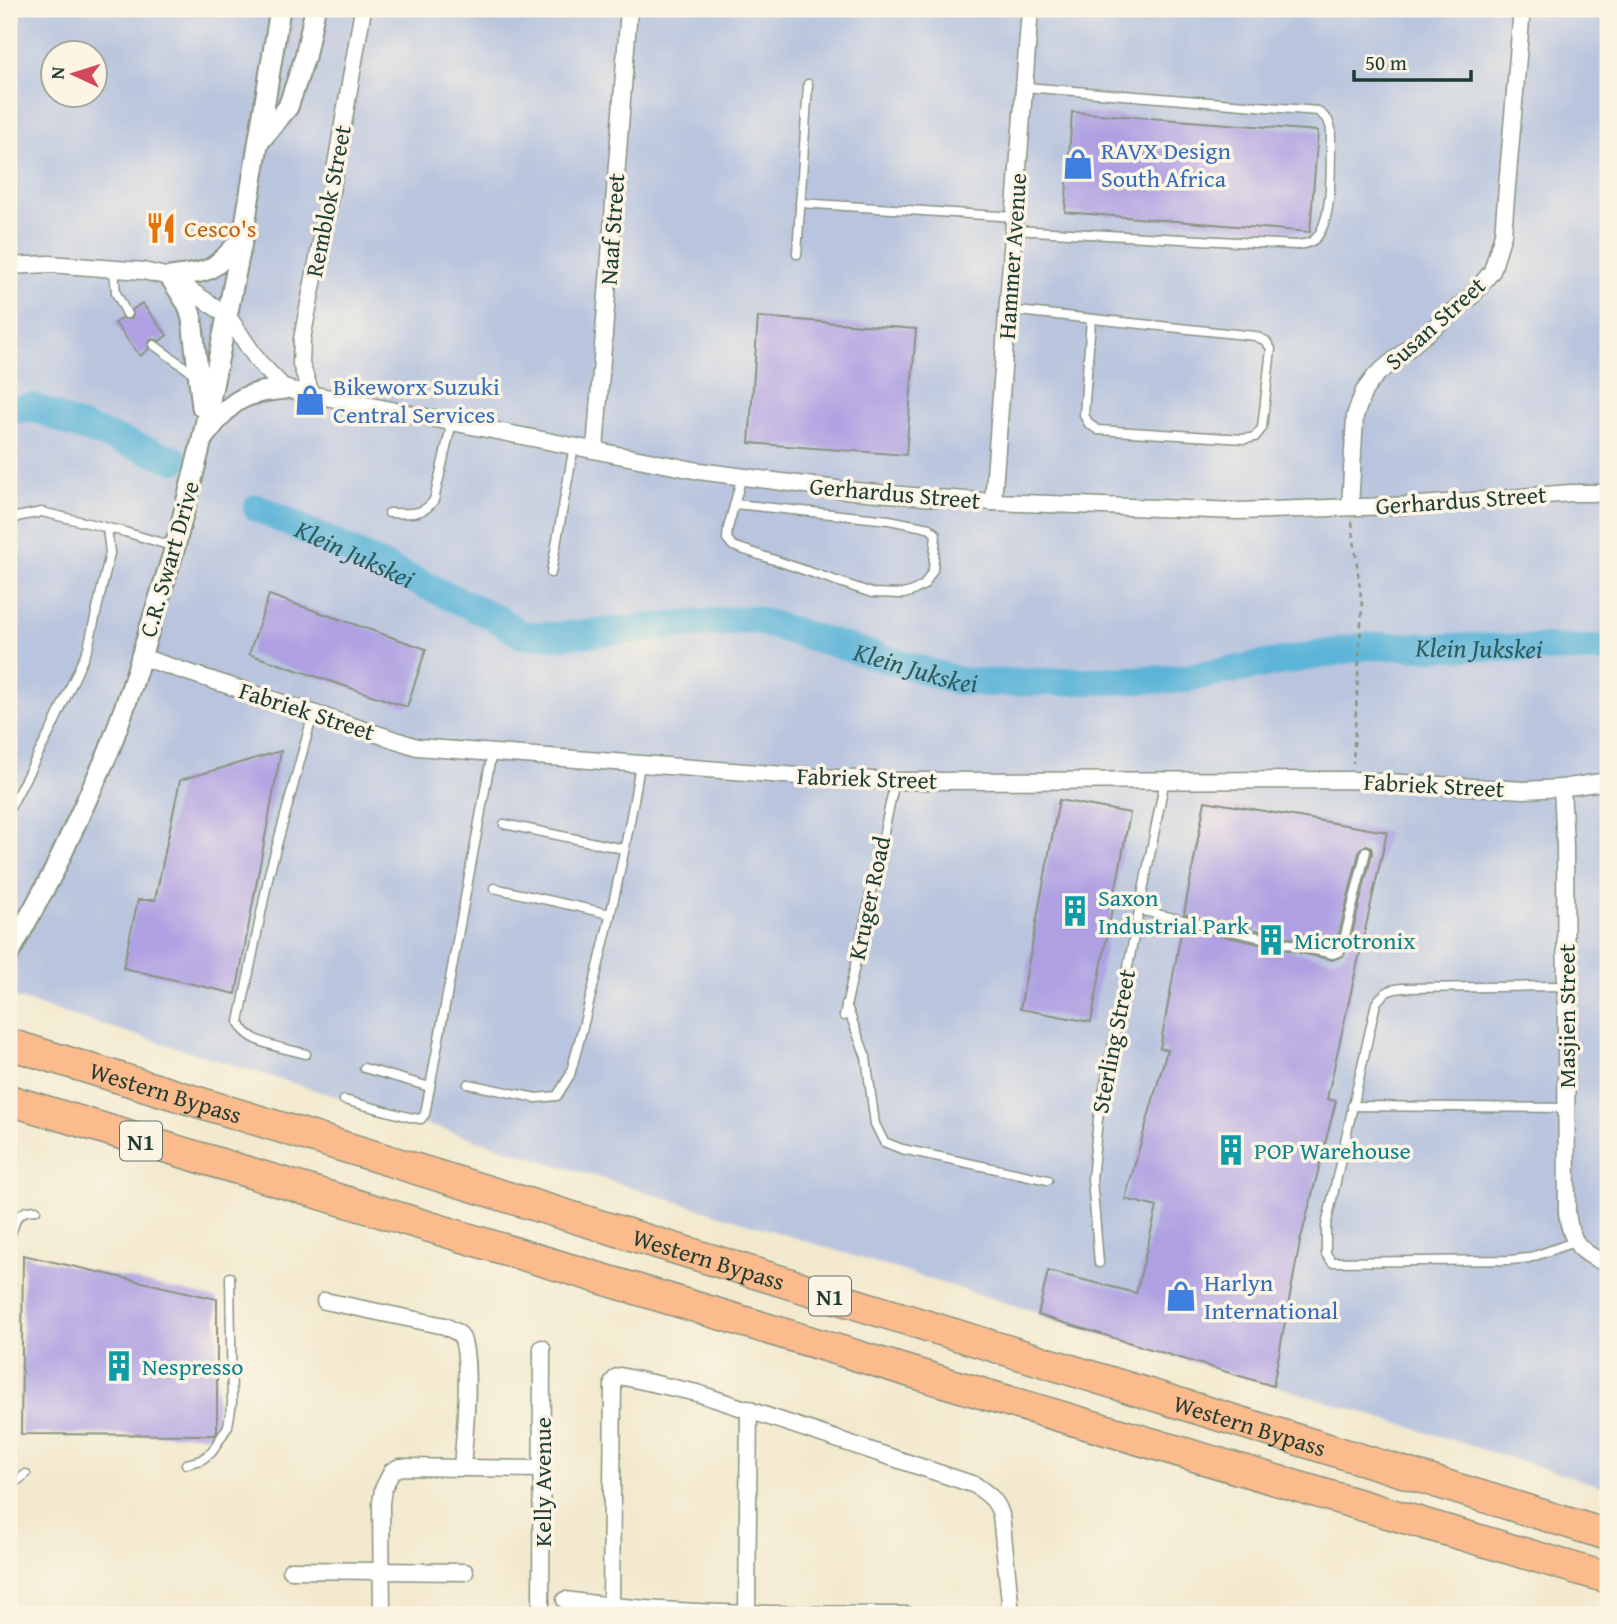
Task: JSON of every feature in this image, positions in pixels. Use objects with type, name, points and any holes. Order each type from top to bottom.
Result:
[{"type":"highway","name":"Western Bypass","points":[[9,1044],[1608,1535]]},
{"type":"highway","name":"Western Bypass","points":[[14,1102],[964,1388],[1608,1578]]},
{"type":"street","name":"C.R. Swart Drive","points":[[9,954],[54,871],[109,751],[175,547],[203,434],[243,237],[280,9]]},
{"type":"street","name":"C.R. Swart Drive","points":[[260,141],[288,107],[305,57],[315,9]]},
{"type":"street","name":"Remblok Street","points":[[311,393],[301,364],[302,339],[363,9]]},
{"type":"street","name":"Naaf Street","points":[[595,450],[629,9]]},
{"type":"street","name":"Hammer Avenue","points":[[993,502],[1030,9]]},
{"type":"street","name":"Susan Street","points":[[1350,507],[1355,416],[1364,391],[1376,375],[1472,296],[1492,271],[1504,221],[1522,9]]},
{"type":"street","points":[[9,266],[49,264],[143,271],[170,276],[206,272],[218,265],[243,237]]},
{"type":"street","points":[[170,276],[227,315],[258,361],[285,389]]},
{"type":"street","points":[[170,276],[188,305],[199,377],[203,434]]},
{"type":"street","name":"Gerhardus Street","points":[[285,389],[671,466],[844,490],[993,502],[1238,511],[1421,505],[1571,493],[1608,493]]},
{"type":"street","points":[[203,434],[231,404],[261,391],[285,389]]},
{"type":"street","name":"Fabriek Street","points":[[141,657],[417,747],[640,765],[895,781],[1352,780],[1515,789],[1562,788],[1608,781]]},
{"type":"street","name":"Masjien Street","points":[[1562,788],[1565,846],[1567,1213],[1574,1242]]},
{"type":"street","points":[[1574,1242],[1588,1254],[1608,1264]]},
{"type":"street","points":[[325,1301],[445,1326],[460,1335],[466,1349],[462,1467]]},
{"type":"street","name":"Kelly Avenue","points":[[541,1615],[554,1598],[541,1469],[542,1348]]},
{"type":"street","points":[[611,1607],[615,1379],[621,1376],[697,1393],[749,1409],[975,1485],[992,1497],[999,1506],[1001,1515],[1010,1602],[1009,1610],[999,1615]]},
{"type":"street","points":[[747,1614],[749,1409]]},
{"type":"street","points":[[382,1615],[381,1503],[387,1476],[392,1471],[400,1467],[541,1469]]},
{"type":"street","points":[[291,1570],[465,1572]]},
{"type":"street","points":[[554,1598],[611,1607],[747,1614],[907,1615]]},
{"type":"lane","points":[[797,254],[808,84]]},
{"type":"lane","points":[[800,203],[976,215],[1015,223],[1296,245],[1308,244],[1315,239],[1324,224],[1328,200],[1331,129],[1328,120],[1318,111],[1025,87]]},
{"type":"lane","points":[[114,269],[116,293],[127,314]]},
{"type":"lane","points":[[1008,310],[1255,336],[1266,341],[1271,349],[1262,428],[1255,437],[1244,439],[1098,430],[1088,425],[1084,415],[1091,319]]},
{"type":"lane","points":[[155,345],[199,377]]},
{"type":"lane","points":[[389,513],[418,513],[431,505],[452,422]]},
{"type":"lane","points":[[551,573],[574,446]]},
{"type":"lane","points":[[735,504],[889,520],[929,528],[936,534],[933,570],[924,585],[911,592],[872,593],[730,543],[727,540],[728,528],[742,477]]},
{"type":"lane","points":[[9,528],[16,517],[42,512],[175,547]]},
{"type":"lane","points":[[9,810],[52,729],[88,648],[110,553],[107,528]]},
{"type":"lane","points":[[306,1054],[252,1037],[243,1031],[239,1022],[269,874],[313,714]]},
{"type":"lane","points":[[344,1100],[421,1119],[425,1114],[492,752]]},
{"type":"lane","points":[[468,1084],[525,1096],[549,1098],[557,1096],[570,1075],[610,914],[640,765]]},
{"type":"lane","name":"Sterling Street","points":[[1099,1263],[1093,1179],[1098,1119],[1165,779]]},
{"type":"lane","name":"Kruger Road","points":[[844,1016],[895,781]]},
{"type":"lane","points":[[504,824],[624,849]]},
{"type":"lane","points":[[1139,910],[1333,954],[1339,951],[1343,944],[1366,851]]},
{"type":"lane","points":[[494,888],[610,914]]},
{"type":"lane","points":[[1566,986],[1403,988],[1382,994],[1376,1003],[1326,1226],[1326,1254],[1332,1262],[1510,1260],[1530,1258],[1574,1242]]},
{"type":"lane","points":[[846,1004],[866,1058],[875,1124],[884,1142],[902,1149],[1048,1180]]},
{"type":"lane","points":[[364,1068],[430,1087]]},
{"type":"lane","points":[[1352,1106],[1565,1108]]},
{"type":"lane","points":[[9,1239],[17,1217],[26,1211],[36,1210]]},
{"type":"lane","points":[[186,1464],[201,1460],[212,1452],[228,1426],[232,1403],[230,1277]]},
{"type":"lane","points":[[9,1487],[26,1474]]},
{"type":"path","points":[[1350,507],[1362,606],[1352,780]]},
{"type":"shaded area","points":[[9,9],[1608,9],[1608,1488],[9,996]]},
{"type":"building","points":[[1072,112],[1318,131],[1310,232],[1065,212]]},
{"type":"building","points":[[142,303],[167,335],[160,341],[151,339],[149,349],[140,356],[115,323],[122,318],[131,319],[132,310]]},
{"type":"building","points":[[758,317],[916,329],[906,455],[749,443]]},
{"type":"building","points":[[269,595],[426,649],[407,707],[249,654]]},
{"type":"building","points":[[281,751],[236,994],[123,968],[138,900],[155,900],[180,780]]},
{"type":"building","name":"Saxon Industrial Park","points":[[1059,800],[1130,813],[1091,1022],[1020,1009]]},
{"type":"building","points":[[1205,801],[1387,832],[1327,1099],[1336,1101],[1300,1242],[1273,1386],[1038,1315],[1048,1271],[1136,1293],[1157,1207],[1125,1199],[1167,1050],[1160,1048],[1182,927],[1332,960],[1343,956],[1349,946],[1372,853],[1371,847],[1367,845],[1360,849],[1337,942],[1332,947],[1184,914]]},
{"type":"building","name":"Nespresso","points":[[23,1255],[217,1299],[215,1435],[21,1434]]},
{"type":"waterway","name":"Klein Jukskei","points":[[9,410],[33,407],[175,460]]},
{"type":"waterway","name":"Klein Jukskei","points":[[257,508],[498,619],[522,635],[556,636],[752,619],[959,681],[992,683],[1181,679],[1369,646],[1608,649]]},
{"type":"place","name":"RAVX Design South Africa","points":[[1078,164]]},
{"type":"place","name":"Cesco's","points":[[161,228]]},
{"type":"place","name":"Bikeworx Suzuki Central Services","points":[[310,400]]},
{"type":"place","name":"Saxon Industrial Park","points":[[1075,911]]},
{"type":"place","name":"Microtronix","points":[[1271,940]]},
{"type":"place","name":"POP Warehouse","points":[[1231,1150]]},
{"type":"place","name":"Harlyn International","points":[[1181,1296]]},
{"type":"place","name":"Nespresso","points":[[119,1366]]}]
